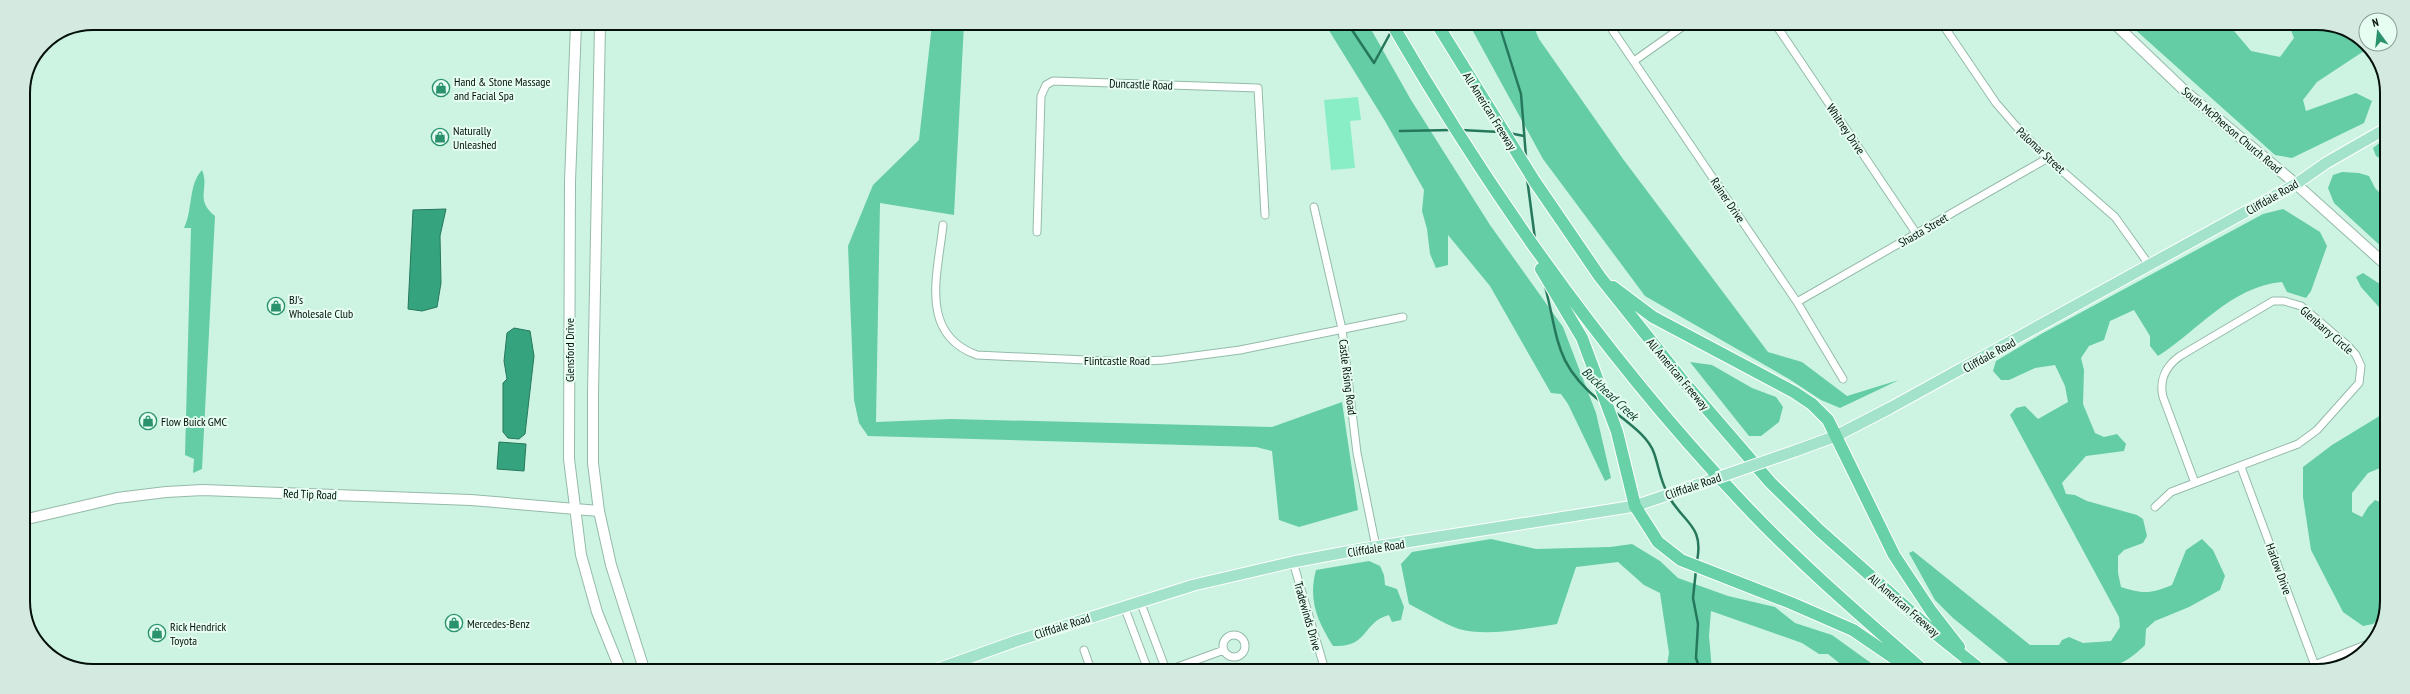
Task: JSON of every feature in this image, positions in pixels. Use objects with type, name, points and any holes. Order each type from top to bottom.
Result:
[{"type":"highway","points":[[1396,30],[1509,214],[1582,338],[1617,432],[1635,506],[1658,542],[1681,560],[1792,603],[1853,630],[1903,664]]},
{"type":"highway","name":"All American Freeway","points":[[1441,30],[1535,182],[1600,277],[1668,363],[1770,482],[1819,530],[1973,664]]},
{"type":"highway","points":[[1509,214],[1617,358],[1741,501],[1838,596],[1916,664]]},
{"type":"highway","points":[[1600,277],[1653,317],[1794,392],[1812,404],[1828,420],[1894,555],[1923,600],[1969,661]]},
{"type":"main road","name":"Glensford Drive","points":[[576,30],[570,181],[569,459],[581,554],[597,612],[618,664]]},
{"type":"main road","name":"Glensford Drive","points":[[600,30],[592,394],[593,463],[599,511],[610,565],[642,664]]},
{"type":"main road","name":"South McPherson Church Road","points":[[2121,30],[2187,93],[2296,184],[2380,260]]},
{"type":"main road","name":"Cliffdale Road","points":[[953,664],[1140,601],[1194,585],[1293,562],[1376,547],[1635,506],[1836,436],[2150,266],[2296,184],[2326,163],[2380,132]]},
{"type":"main road","name":"Red Tip Road","points":[[30,518],[117,498],[166,492],[203,490],[471,500],[599,511]]},
{"type":"street","name":"Rainer Drive","points":[[1612,30],[1797,302],[1843,379]]},
{"type":"street","points":[[1634,61],[1678,30]]},
{"type":"street","name":"Whitney Drive","points":[[1779,30],[1916,233]]},
{"type":"street","name":"Palomar Street","points":[[1946,30],[1996,103],[2015,125],[2048,158],[2116,217],[2150,266]]},
{"type":"street","name":"Duncastle Road","points":[[1037,232],[1041,96],[1046,85],[1053,81],[1258,88],[1265,215]]},
{"type":"street","name":"Shasta Street","points":[[1797,302],[2048,158]]},
{"type":"street","name":"Castle Rising Road","points":[[1314,207],[1342,329],[1357,453],[1376,547]]},
{"type":"street","name":"Flintcastle Road","points":[[943,225],[935,294],[936,309],[948,336],[966,351],[977,355],[1128,362],[1164,360],[1219,353],[1403,317]]},
{"type":"street","name":"Glenbarry Circle","points":[[2273,301],[2296,303],[2306,309],[2353,351],[2361,366],[2361,378],[2355,388],[2313,434],[2282,452],[2241,467],[2196,483],[2163,397],[2162,385],[2167,368],[2180,356],[2273,301]]},
{"type":"street","name":"Harlow Drive","points":[[2241,467],[2314,664]]},
{"type":"street","points":[[2155,507],[2172,492],[2196,483]]},
{"type":"street","name":"Tradewinds Drive","points":[[1293,562],[1322,664]]},
{"type":"street","points":[[1140,601],[1164,664]]},
{"type":"street","points":[[1124,606],[1146,664]]},
{"type":"street","points":[[2325,663],[2357,649]]},
{"type":"street","points":[[1084,650],[1089,664]]},
{"type":"street","points":[[1186,664],[1224,650]]},
{"type":"shaded area","points":[[931,30],[964,30],[954,215],[880,203],[876,422],[951,419],[1272,427],[1342,402],[1358,510],[1299,527],[1279,520],[1272,451],[1256,447],[868,436],[859,423],[854,400],[848,246],[873,185],[919,140]]},
{"type":"shaded area","points":[[1329,30],[1371,30],[1411,100],[1490,225],[1563,327],[1596,413],[1611,478],[1605,481],[1568,404],[1561,394],[1551,393],[1490,286],[1448,235],[1448,265],[1436,268],[1430,254],[1427,229],[1422,211],[1424,190],[1385,121]]},
{"type":"shaded area","points":[[1472,30],[1535,30],[1539,39],[1623,159],[1768,352],[1802,362],[1847,396],[1899,380],[1840,408],[1821,400],[1789,379],[1645,296],[1543,159]]},
{"type":"shaded area","points":[[2136,30],[2233,30],[2251,51],[2280,57],[2294,38],[2291,30],[2317,30],[2333,32],[2352,41],[2358,46],[2358,52],[2362,52],[2317,82],[2303,100],[2306,111],[2356,93],[2372,101],[2364,123],[2292,158],[2275,155]]},
{"type":"shaded area","points":[[1358,97],[1361,120],[1350,121],[1355,168],[1331,170],[1324,100]]},
{"type":"shaded area","points":[[2380,142],[2380,158],[2376,156],[2373,148]]},
{"type":"shaded area","points":[[202,170],[204,177],[205,204],[215,216],[202,469],[193,473],[194,459],[185,455],[191,228],[184,228],[189,213],[195,183]]},
{"type":"shaded area","points":[[2342,172],[2359,173],[2369,176],[2375,188],[2380,193],[2380,245],[2334,203],[2328,188],[2333,175]]},
{"type":"shaded area","points":[[446,209],[440,236],[441,283],[437,307],[422,311],[408,309],[413,210]]},
{"type":"shaded area","points":[[2283,209],[2320,232],[2327,246],[2311,291],[2306,298],[2287,292],[2282,282],[2263,286],[2246,292],[2216,311],[2173,346],[2158,356],[2150,346],[2150,336],[2134,310],[2110,321],[2104,340],[2089,346],[2081,358],[2084,370],[2083,404],[2095,433],[2104,437],[2117,434],[2126,444],[2124,451],[2086,456],[2062,483],[2066,494],[2075,495],[2087,501],[2137,515],[2143,519],[2147,536],[2143,543],[2124,550],[2118,556],[2118,573],[2121,587],[2135,591],[2147,592],[2172,585],[2186,550],[2202,539],[2213,550],[2225,576],[2220,590],[2189,607],[2155,621],[2146,629],[2145,645],[2135,654],[2119,664],[2009,664],[1953,618],[1935,600],[1909,553],[1913,551],[2030,645],[2059,645],[2062,640],[2069,637],[2083,643],[2111,641],[2120,627],[2119,617],[2010,415],[2016,408],[2025,406],[2038,419],[2068,402],[2065,386],[2055,365],[2035,368],[2009,380],[2001,380],[1993,371],[1996,361],[2043,333],[2263,214]]},
{"type":"shaded area","points":[[2363,273],[2380,284],[2380,308],[2361,287],[2356,277]]},
{"type":"shaded area","points":[[514,328],[530,331],[534,356],[525,434],[519,439],[508,438],[503,432],[503,383],[507,379],[504,361],[507,333]]},
{"type":"shaded area","points":[[1690,362],[1712,365],[1752,388],[1776,397],[1783,407],[1779,422],[1761,436],[1749,436]]},
{"type":"shaded area","points":[[2380,416],[2380,468],[2368,473],[2352,493],[2352,512],[2362,517],[2368,507],[2375,500],[2380,502],[2380,601],[2378,617],[2373,624],[2363,626],[2343,612],[2311,550],[2303,497],[2303,467],[2332,445]]},
{"type":"shaded area","points":[[499,442],[526,444],[524,471],[497,469]]},
{"type":"shaded area","points":[[1491,539],[1536,549],[1610,547],[1632,544],[1660,561],[1678,578],[1728,596],[1775,607],[1795,623],[1832,635],[1872,664],[1840,664],[1828,654],[1819,654],[1802,643],[1711,611],[1709,636],[1711,664],[1667,664],[1669,653],[1660,593],[1644,585],[1618,562],[1576,567],[1557,624],[1495,632],[1459,629],[1440,621],[1409,604],[1401,564],[1412,552]]},
{"type":"shaded area","points":[[1369,561],[1380,566],[1384,575],[1385,585],[1397,589],[1404,607],[1401,620],[1392,622],[1389,615],[1380,618],[1353,643],[1345,646],[1333,646],[1322,627],[1316,610],[1313,591],[1316,570]]},
{"type":"waterway","name":"Buckhead Creek","points":[[1352,30],[1374,63],[1392,30]]},
{"type":"waterway","name":"Buckhead Creek","points":[[1501,30],[1521,94],[1526,157]]},
{"type":"waterway","points":[[1400,131],[1452,130]]},
{"type":"waterway","points":[[1461,130],[1500,132]]},
{"type":"waterway","points":[[1509,133],[1524,136]]},
{"type":"waterway","name":"Buckhead Creek","points":[[1527,178],[1535,239]]},
{"type":"waterway","name":"Buckhead Creek","points":[[1545,286],[1556,336],[1566,363],[1574,375],[1601,402]]},
{"type":"waterway","name":"Buckhead Creek","points":[[1615,412],[1637,430],[1651,447],[1667,492]]},
{"type":"waterway","name":"Buckhead Creek","points":[[1669,497],[1695,532],[1698,540],[1697,561]]},
{"type":"waterway","name":"Buckhead Creek","points":[[1696,570],[1693,598],[1698,624],[1696,658],[1698,664]]},
{"type":"place","name":"Hand & Stone Massage and Facial Spa","points":[[441,88]]},
{"type":"place","name":"Naturally Unleashed","points":[[440,137]]},
{"type":"place","name":"BJ's Wholesale Club","points":[[276,306]]},
{"type":"place","name":"Flow Buick GMC","points":[[148,421]]},
{"type":"place","name":"Mercedes-Benz","points":[[454,623]]},
{"type":"place","name":"Rick Hendrick Toyota","points":[[157,633]]}]
